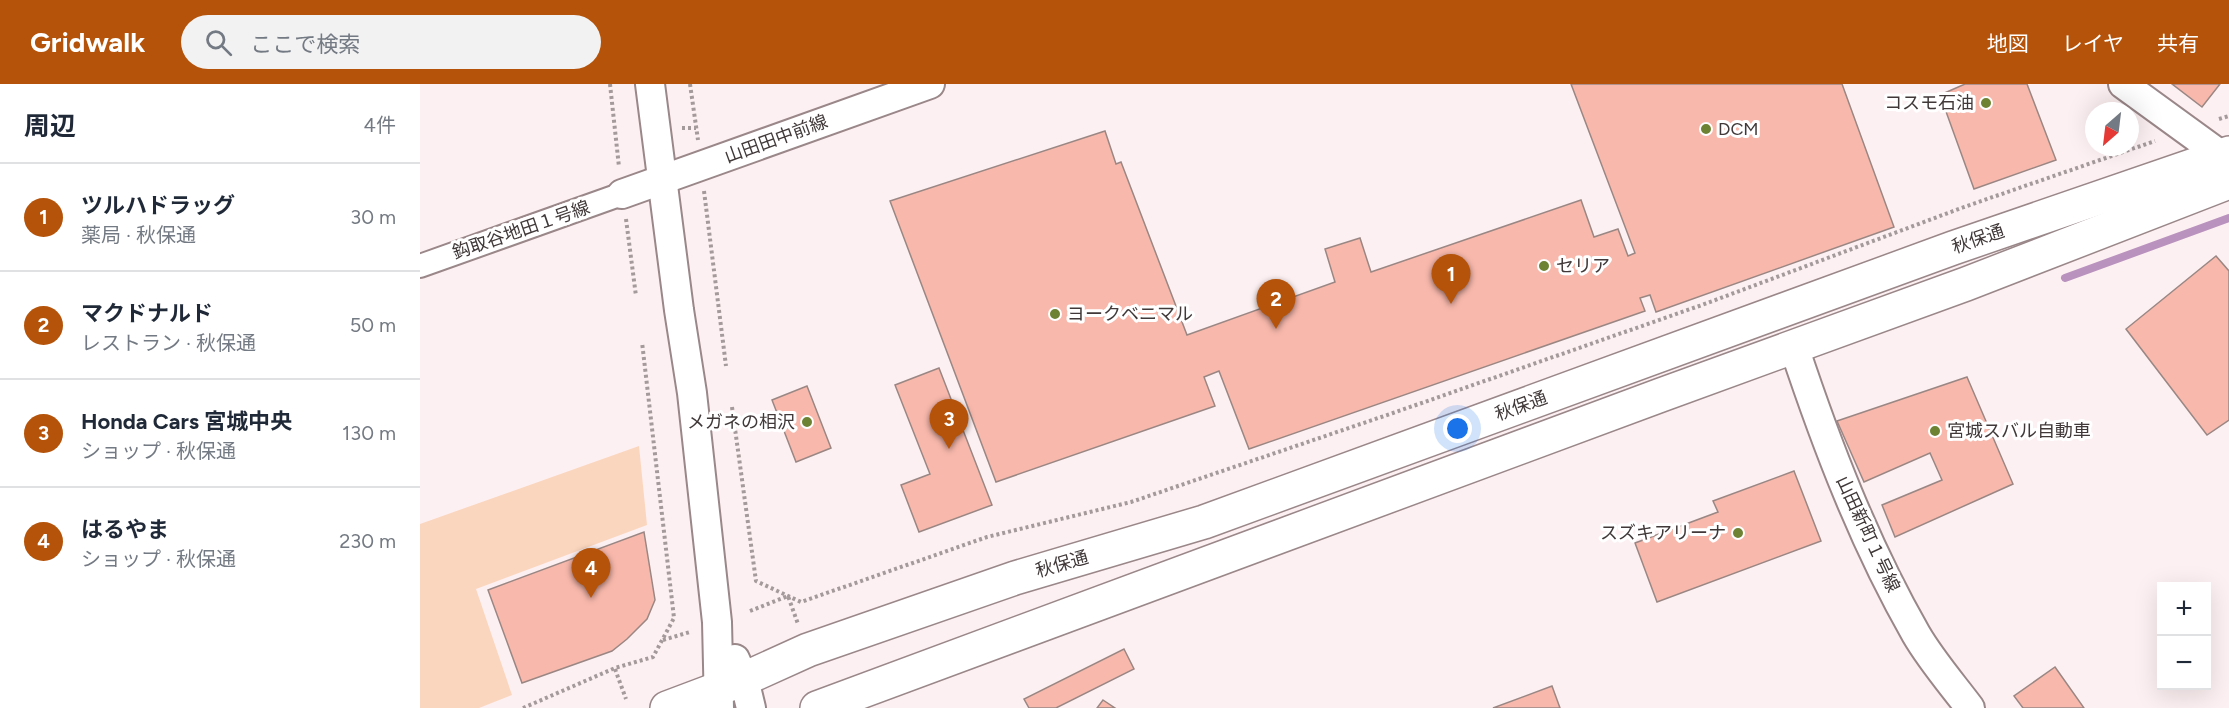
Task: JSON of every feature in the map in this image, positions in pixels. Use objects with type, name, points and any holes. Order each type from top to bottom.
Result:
[{"type":"highway","name":"秋保通","points":[[817,708],[1966,284],[2227,163]]},
{"type":"highway","name":"秋保通","points":[[668,708],[733,696],[808,650],[1014,578],[1204,522],[1930,256],[2227,163]]},
{"type":"street","points":[[650,84],[692,393],[705,626],[733,696]]},
{"type":"street","name":"山田田中前線","points":[[622,192],[930,84]]},
{"type":"street","points":[[2123,84],[2188,130],[2227,163]]},
{"type":"street","name":"鈎取谷地田１号線","points":[[420,266],[622,192]]},
{"type":"street","name":"山田新町１号線","points":[[1794,347],[1821,429],[1868,541],[1917,635],[1970,708]]},
{"type":"path","points":[[610,84],[636,297]]},
{"type":"path","points":[[690,84],[699,151]]},
{"type":"path","points":[[732,407],[756,581],[801,602],[987,537],[1142,498],[1680,312],[1964,207],[2229,116]]},
{"type":"path","points":[[676,128],[696,128]]},
{"type":"path","points":[[615,130],[625,129]]},
{"type":"path","points":[[704,190],[726,366]]},
{"type":"path","points":[[523,708],[615,668],[653,657],[674,618],[642,342]]},
{"type":"path","points":[[750,611],[788,596]]},
{"type":"path","points":[[788,596],[799,626]]},
{"type":"path","points":[[662,641],[705,626]]},
{"type":"path","points":[[615,668],[626,699]]},
{"type":"shaded area","points":[[639,446],[647,525],[476,589],[512,695],[479,708],[420,708],[420,524]]},
{"type":"building","points":[[1571,84],[1842,84],[1894,227],[1656,312],[1650,295],[1640,298],[1645,311],[1249,449],[1219,371],[1204,377],[1215,406],[996,482],[890,201],[1105,131],[1116,164],[1121,162],[1187,335],[1335,282],[1325,249],[1360,238],[1371,272],[1581,200],[1594,237],[1618,229],[1628,256],[1635,253]]},
{"type":"building","points":[[1965,84],[2027,84],[2056,160],[1974,189],[1940,95]]},
{"type":"building","points":[[2172,84],[2220,84],[2202,107]]},
{"type":"building","points":[[2216,256],[2229,271],[2229,420],[2207,435],[2126,329]]},
{"type":"building","points":[[939,368],[992,505],[919,532],[901,485],[930,474],[895,385]]},
{"type":"building","points":[[1967,377],[2013,484],[1895,537],[1882,505],[1942,480],[1930,453],[1864,482],[1837,421]]},
{"type":"building","points":[[807,386],[831,448],[796,462],[772,400]]},
{"type":"building","points":[[1794,471],[1821,541],[1657,602],[1635,543],[1718,512],[1713,501]]},
{"type":"building","points":[[644,532],[655,600],[647,619],[612,651],[522,683],[488,590]]},
{"type":"building","points":[[1124,649],[1134,669],[1056,708],[1029,708],[1024,699]]},
{"type":"building","points":[[2055,667],[2084,708],[2023,708],[2014,696]]},
{"type":"building","points":[[1552,686],[1560,708],[1493,708]]},
{"type":"building","points":[[1103,700],[1115,708],[1097,708]]},
{"type":"waterway","points":[[2065,278],[2229,218]]},
{"type":"place","name":"コスモ石油","points":[[1986,103]]},
{"type":"place","name":"DCM","points":[[1706,129]]},
{"type":"place","name":"セリア","points":[[1544,266]]},
{"type":"place","name":"ツルハドラッグ","points":[[1451,304]]},
{"type":"place","name":"ヨークベニマル","points":[[1055,314]]},
{"type":"place","name":"マクドナルド","points":[[1276,329]]},
{"type":"place","name":"メガネの相沢","points":[[807,422]]},
{"type":"place","name":"宮城スバル自動車","points":[[1935,431]]},
{"type":"place","name":"Honda Cars 宮城中央","points":[[949,449]]},
{"type":"place","name":"スズキアリーナ","points":[[1738,533]]},
{"type":"place","name":"はるやま","points":[[591,598]]}]
